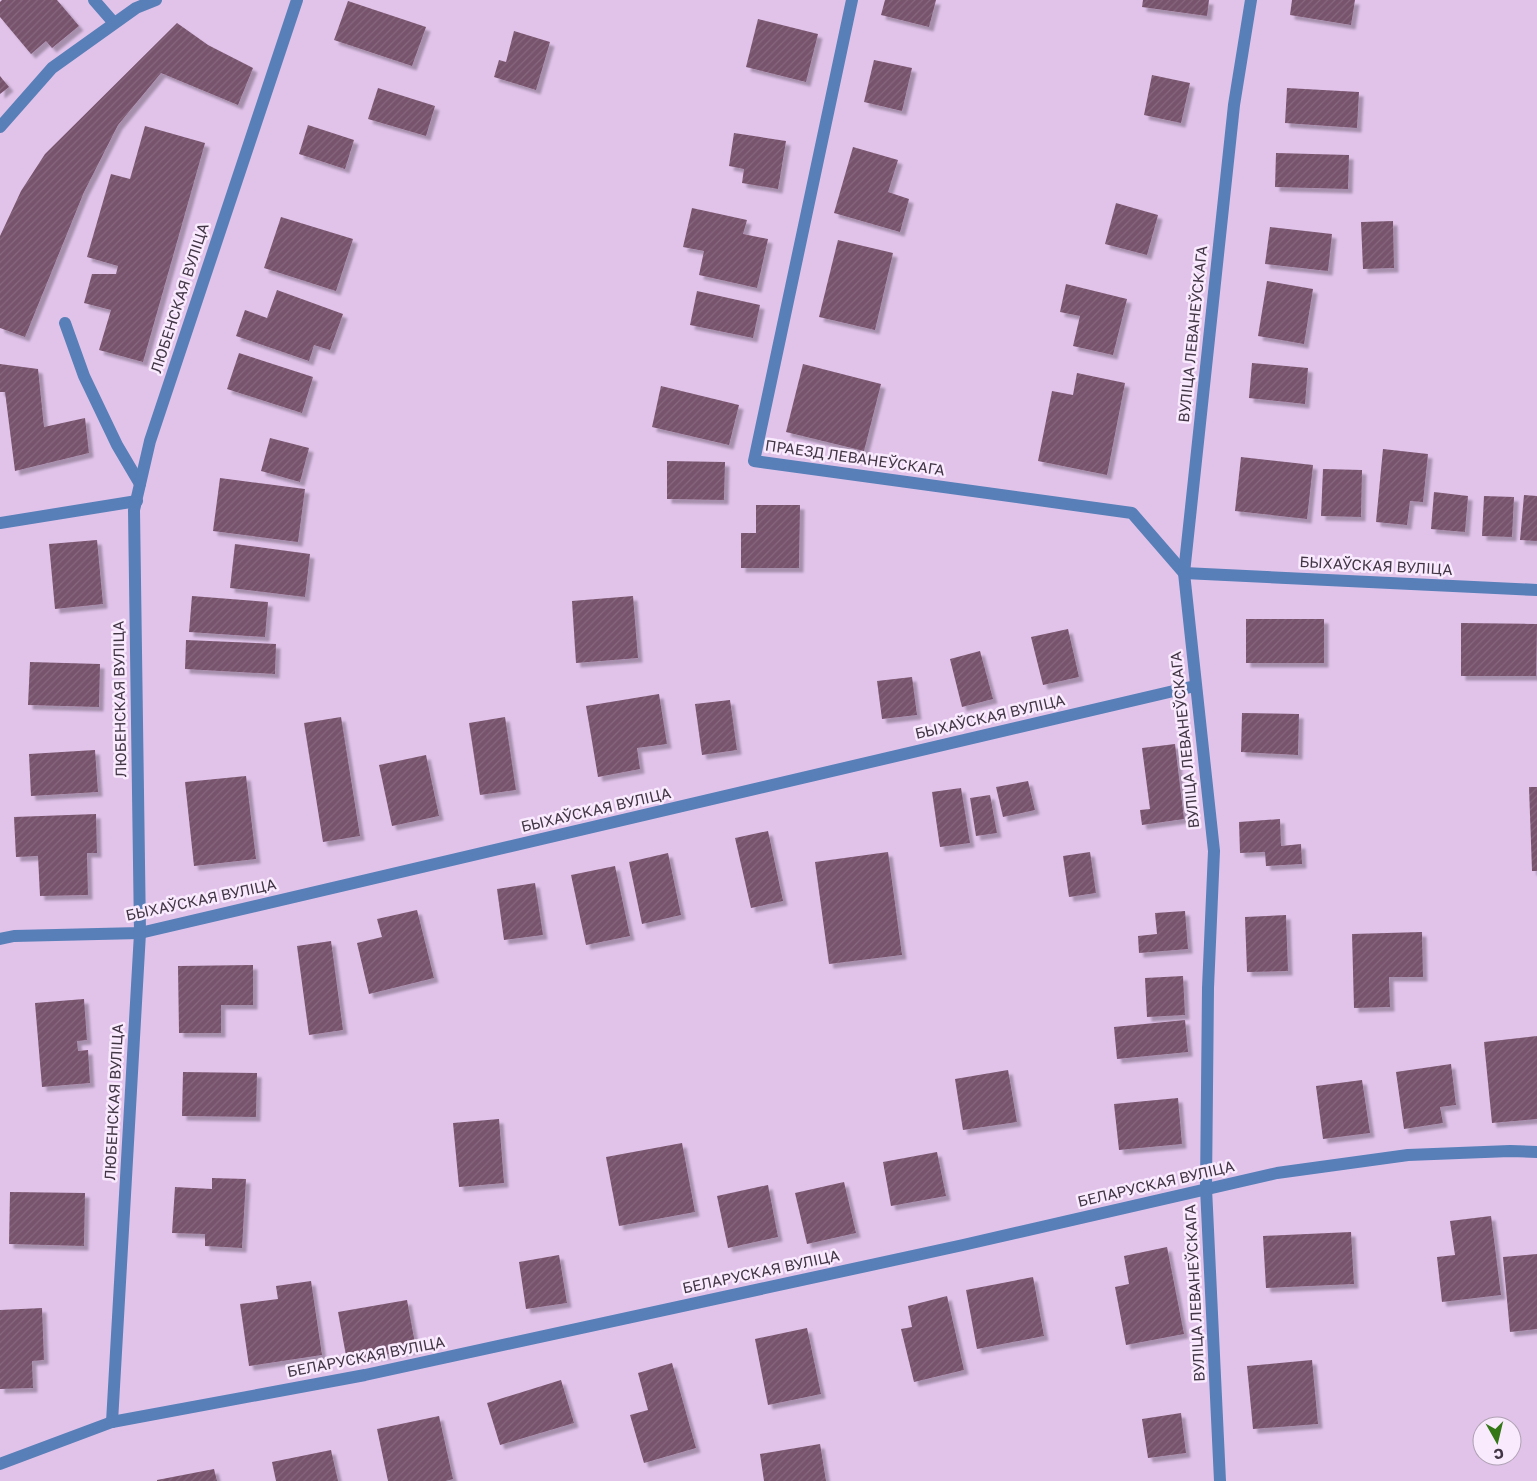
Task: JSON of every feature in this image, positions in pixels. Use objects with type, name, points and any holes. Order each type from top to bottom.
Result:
[{"type":"street","points":[[94,0],[114,23]]},
{"type":"street","points":[[0,127],[52,68],[136,8],[156,0]]},
{"type":"street","name":"ЛЮБЕНСКАЯ ВУЛІЦА","points":[[112,1422],[140,933],[134,510],[150,441],[297,0]]},
{"type":"street","name":"ПРАЕЗД ЛЕВАНЕЎСКАГА","points":[[852,0],[754,461],[1132,513],[1184,574]]},
{"type":"street","name":"ВУЛІЦА ЛЕВАНЕЎСКАГА","points":[[1220,1481],[1206,1188],[1208,988],[1214,851],[1184,574],[1234,105],[1251,0]]},
{"type":"street","points":[[64,323],[88,384],[117,445],[140,484]]},
{"type":"street","points":[[0,522],[137,502]]},
{"type":"street","name":"БЫХАЎСКАЯ ВУЛІЦА","points":[[1184,574],[1537,590]]},
{"type":"street","name":"БЫХАЎСКАЯ ВУЛІЦА","points":[[0,940],[14,936],[140,933],[1195,686]]},
{"type":"street","name":"БЕЛАРУСКАЯ ВУЛІЦА","points":[[0,1464],[112,1422],[366,1375],[963,1245],[1276,1173],[1408,1155],[1510,1151],[1537,1152]]},
{"type":"building","points":[[2,0],[57,0],[79,26],[52,48],[46,41],[31,54],[0,17],[0,2]]},
{"type":"building","points":[[885,0],[936,0],[929,27],[881,15]]},
{"type":"building","points":[[1143,0],[1209,0],[1207,16],[1142,7]]},
{"type":"building","points":[[1292,0],[1355,0],[1351,25],[1290,15]]},
{"type":"building","points":[[348,1],[426,27],[412,66],[334,40]]},
{"type":"building","points":[[758,19],[818,34],[806,82],[746,67]]},
{"type":"building","points":[[177,23],[208,45],[253,68],[238,105],[161,73],[118,125],[84,192],[25,337],[0,328],[0,236],[21,191],[45,154]]},
{"type":"building","points":[[514,31],[550,42],[536,90],[494,77],[499,60],[506,62]]},
{"type":"building","points":[[874,60],[912,68],[902,111],[864,102]]},
{"type":"building","points":[[1152,75],[1190,83],[1181,123],[1144,115]]},
{"type":"building","points":[[0,76],[9,87],[0,94]]},
{"type":"building","points":[[378,88],[435,106],[426,136],[368,119]]},
{"type":"building","points":[[1287,88],[1359,92],[1357,128],[1285,123]]},
{"type":"building","points":[[308,125],[354,140],[345,169],[299,154]]},
{"type":"building","points":[[145,126],[205,143],[143,362],[99,350],[111,310],[84,303],[92,274],[116,274],[118,266],[87,257],[111,174],[130,179]]},
{"type":"building","points":[[734,133],[786,141],[778,189],[742,183],[744,169],[729,166]]},
{"type":"building","points":[[853,147],[898,160],[888,192],[909,199],[900,232],[834,213]]},
{"type":"building","points":[[1276,153],[1349,155],[1348,189],[1275,187]]},
{"type":"building","points":[[1116,203],[1158,215],[1147,255],[1105,244]]},
{"type":"building","points":[[692,208],[747,220],[743,234],[768,239],[757,288],[699,275],[704,251],[683,247]]},
{"type":"building","points":[[281,217],[353,239],[336,291],[264,268]]},
{"type":"building","points":[[1393,221],[1394,268],[1363,269],[1361,222]]},
{"type":"building","points":[[1270,227],[1332,234],[1328,271],[1265,264]]},
{"type":"building","points":[[838,240],[893,253],[875,330],[819,317]]},
{"type":"building","points":[[1267,281],[1313,289],[1304,344],[1258,336]]},
{"type":"building","points":[[1066,284],[1127,299],[1113,355],[1073,346],[1080,316],[1060,312]]},
{"type":"building","points":[[277,290],[343,314],[330,350],[314,345],[309,361],[236,336],[245,310],[267,318]]},
{"type":"building","points":[[697,291],[760,305],[753,338],[690,325]]},
{"type":"building","points":[[239,353],[313,377],[302,413],[227,389]]},
{"type":"building","points":[[1252,363],[1308,368],[1305,404],[1249,398]]},
{"type":"building","points":[[0,364],[38,369],[44,427],[85,418],[89,453],[15,471],[5,392],[0,392]]},
{"type":"building","points":[[803,364],[881,384],[864,451],[786,432]]},
{"type":"building","points":[[1077,373],[1125,383],[1107,475],[1038,461],[1052,391],[1073,395]]},
{"type":"building","points":[[661,386],[739,405],[729,445],[652,427]]},
{"type":"building","points":[[270,438],[309,448],[300,482],[261,471]]},
{"type":"building","points":[[1383,449],[1428,454],[1423,502],[1410,501],[1407,525],[1376,522]]},
{"type":"building","points":[[1241,457],[1313,465],[1307,519],[1235,511]]},
{"type":"building","points":[[667,461],[725,462],[724,500],[667,499]]},
{"type":"building","points":[[1323,469],[1362,470],[1361,517],[1321,516]]},
{"type":"building","points":[[220,478],[305,489],[298,542],[213,531]]},
{"type":"building","points":[[1434,492],[1468,496],[1465,532],[1431,529]]},
{"type":"building","points":[[1524,495],[1537,496],[1537,541],[1520,540]]},
{"type":"building","points":[[1484,496],[1514,497],[1512,537],[1482,536]]},
{"type":"building","points":[[756,505],[800,505],[799,568],[741,568],[741,533],[756,533]]},
{"type":"building","points":[[97,540],[103,604],[55,609],[49,544]]},
{"type":"building","points":[[235,544],[310,554],[305,597],[230,588]]},
{"type":"building","points":[[192,596],[268,602],[265,637],[189,632]]},
{"type":"building","points":[[633,596],[638,658],[576,663],[572,601]]},
{"type":"building","points":[[1246,619],[1324,619],[1324,663],[1246,663]]},
{"type":"building","points":[[1461,623],[1537,624],[1536,676],[1461,676]]},
{"type":"building","points":[[1068,629],[1079,677],[1043,685],[1031,637]]},
{"type":"building","points":[[186,640],[276,644],[275,674],[185,669]]},
{"type":"building","points":[[980,651],[993,699],[962,707],[950,659]]},
{"type":"building","points":[[30,662],[100,664],[99,707],[28,705]]},
{"type":"building","points":[[912,677],[917,715],[882,719],[877,681]]},
{"type":"building","points":[[659,694],[667,744],[637,748],[640,769],[598,777],[586,706]]},
{"type":"building","points":[[730,700],[737,750],[702,755],[695,704]]},
{"type":"building","points":[[1242,713],[1299,714],[1298,755],[1241,752]]},
{"type":"building","points":[[341,717],[360,836],[323,842],[304,723]]},
{"type":"building","points":[[505,717],[516,790],[480,795],[469,723]]},
{"type":"building","points":[[1175,744],[1184,819],[1142,825],[1140,810],[1150,809],[1142,748]]},
{"type":"building","points":[[95,750],[98,792],[31,796],[29,754]]},
{"type":"building","points":[[426,755],[439,816],[392,826],[379,765]]},
{"type":"building","points":[[246,776],[256,859],[194,866],[185,782]]},
{"type":"building","points":[[1028,781],[1035,810],[1003,817],[996,787]]},
{"type":"building","points":[[1529,787],[1537,787],[1537,871],[1532,871]]},
{"type":"building","points":[[961,788],[970,843],[940,847],[932,792]]},
{"type":"building","points":[[990,795],[997,833],[976,836],[970,798]]},
{"type":"building","points":[[96,814],[97,853],[87,853],[88,895],[40,896],[38,856],[16,857],[14,817]]},
{"type":"building","points":[[1280,819],[1281,846],[1301,844],[1302,864],[1266,866],[1265,852],[1240,853],[1239,822]]},
{"type":"building","points":[[768,831],[783,901],[751,908],[735,838]]},
{"type":"building","points":[[888,852],[902,955],[829,964],[815,862]]},
{"type":"building","points":[[1090,852],[1096,893],[1069,897],[1063,856]]},
{"type":"building","points":[[668,853],[681,915],[642,924],[629,862]]},
{"type":"building","points":[[615,866],[630,936],[586,945],[571,875]]},
{"type":"building","points":[[535,883],[543,935],[504,940],[497,889]]},
{"type":"building","points":[[417,910],[434,978],[369,994],[357,943],[382,937],[377,919]]},
{"type":"building","points":[[1185,911],[1188,949],[1139,953],[1138,936],[1157,934],[1155,913]]},
{"type":"building","points":[[1286,915],[1288,971],[1247,972],[1245,917]]},
{"type":"building","points":[[1422,932],[1423,977],[1389,977],[1390,1007],[1354,1008],[1352,934]]},
{"type":"building","points":[[331,941],[343,1030],[309,1035],[297,946]]},
{"type":"building","points":[[253,965],[253,1005],[221,1005],[221,1033],[179,1033],[178,966]]},
{"type":"building","points":[[1183,976],[1185,1015],[1147,1017],[1145,978]]},
{"type":"building","points":[[84,999],[87,1040],[77,1041],[78,1051],[88,1050],[90,1083],[42,1087],[35,1003]]},
{"type":"building","points":[[1185,1020],[1188,1052],[1117,1059],[1114,1027]]},
{"type":"building","points":[[1537,1036],[1537,1119],[1492,1123],[1484,1042]]},
{"type":"building","points":[[1451,1064],[1456,1105],[1440,1107],[1443,1123],[1404,1129],[1396,1072]]},
{"type":"building","points":[[1008,1070],[1017,1122],[963,1130],[955,1079]]},
{"type":"building","points":[[183,1072],[257,1073],[256,1117],[182,1116]]},
{"type":"building","points":[[1362,1080],[1370,1133],[1323,1139],[1316,1086]]},
{"type":"building","points":[[1178,1098],[1182,1144],[1119,1150],[1114,1104]]},
{"type":"building","points":[[499,1119],[504,1183],[459,1187],[453,1123]]},
{"type":"building","points":[[682,1143],[695,1212],[619,1226],[606,1157]]},
{"type":"building","points":[[937,1152],[946,1196],[891,1206],[883,1162]]},
{"type":"building","points":[[212,1178],[246,1179],[242,1248],[205,1246],[205,1234],[172,1233],[175,1187],[212,1189]]},
{"type":"building","points":[[844,1182],[856,1233],[807,1244],[795,1193]]},
{"type":"building","points":[[768,1185],[778,1237],[728,1248],[717,1196]]},
{"type":"building","points":[[10,1192],[85,1193],[84,1246],[9,1244]]},
{"type":"building","points":[[1491,1216],[1501,1295],[1442,1302],[1437,1257],[1455,1255],[1450,1221]]},
{"type":"building","points":[[1351,1232],[1354,1284],[1266,1288],[1263,1236]]},
{"type":"building","points":[[1167,1247],[1184,1334],[1126,1345],[1115,1287],[1129,1284],[1124,1256]]},
{"type":"building","points":[[1537,1254],[1537,1329],[1510,1332],[1503,1257]]},
{"type":"building","points":[[559,1255],[567,1303],[526,1309],[519,1262]]},
{"type":"building","points":[[1033,1277],[1044,1336],[977,1349],[966,1290]]},
{"type":"building","points":[[311,1281],[322,1355],[249,1366],[240,1304],[278,1299],[276,1286]]},
{"type":"building","points":[[947,1296],[964,1370],[914,1382],[901,1329],[912,1327],[908,1306]]},
{"type":"building","points":[[407,1300],[416,1349],[347,1361],[338,1312]]},
{"type":"building","points":[[42,1308],[44,1360],[32,1361],[33,1388],[0,1389],[0,1310]]},
{"type":"building","points":[[807,1328],[821,1394],[768,1405],[755,1339]]},
{"type":"building","points":[[1312,1360],[1318,1424],[1253,1429],[1247,1366]]},
{"type":"building","points":[[672,1363],[696,1448],[644,1463],[630,1415],[648,1410],[638,1373]]},
{"type":"building","points":[[561,1380],[574,1423],[500,1445],[487,1403]]},
{"type":"building","points":[[1181,1413],[1186,1453],[1148,1458],[1142,1419]]},
{"type":"building","points":[[439,1416],[453,1479],[446,1481],[388,1481],[377,1429]]},
{"type":"building","points":[[820,1444],[826,1481],[764,1481],[760,1454]]},
{"type":"building","points":[[331,1450],[338,1481],[276,1481],[272,1462]]},
{"type":"building","points":[[214,1469],[217,1481],[157,1481],[157,1480]]}]
